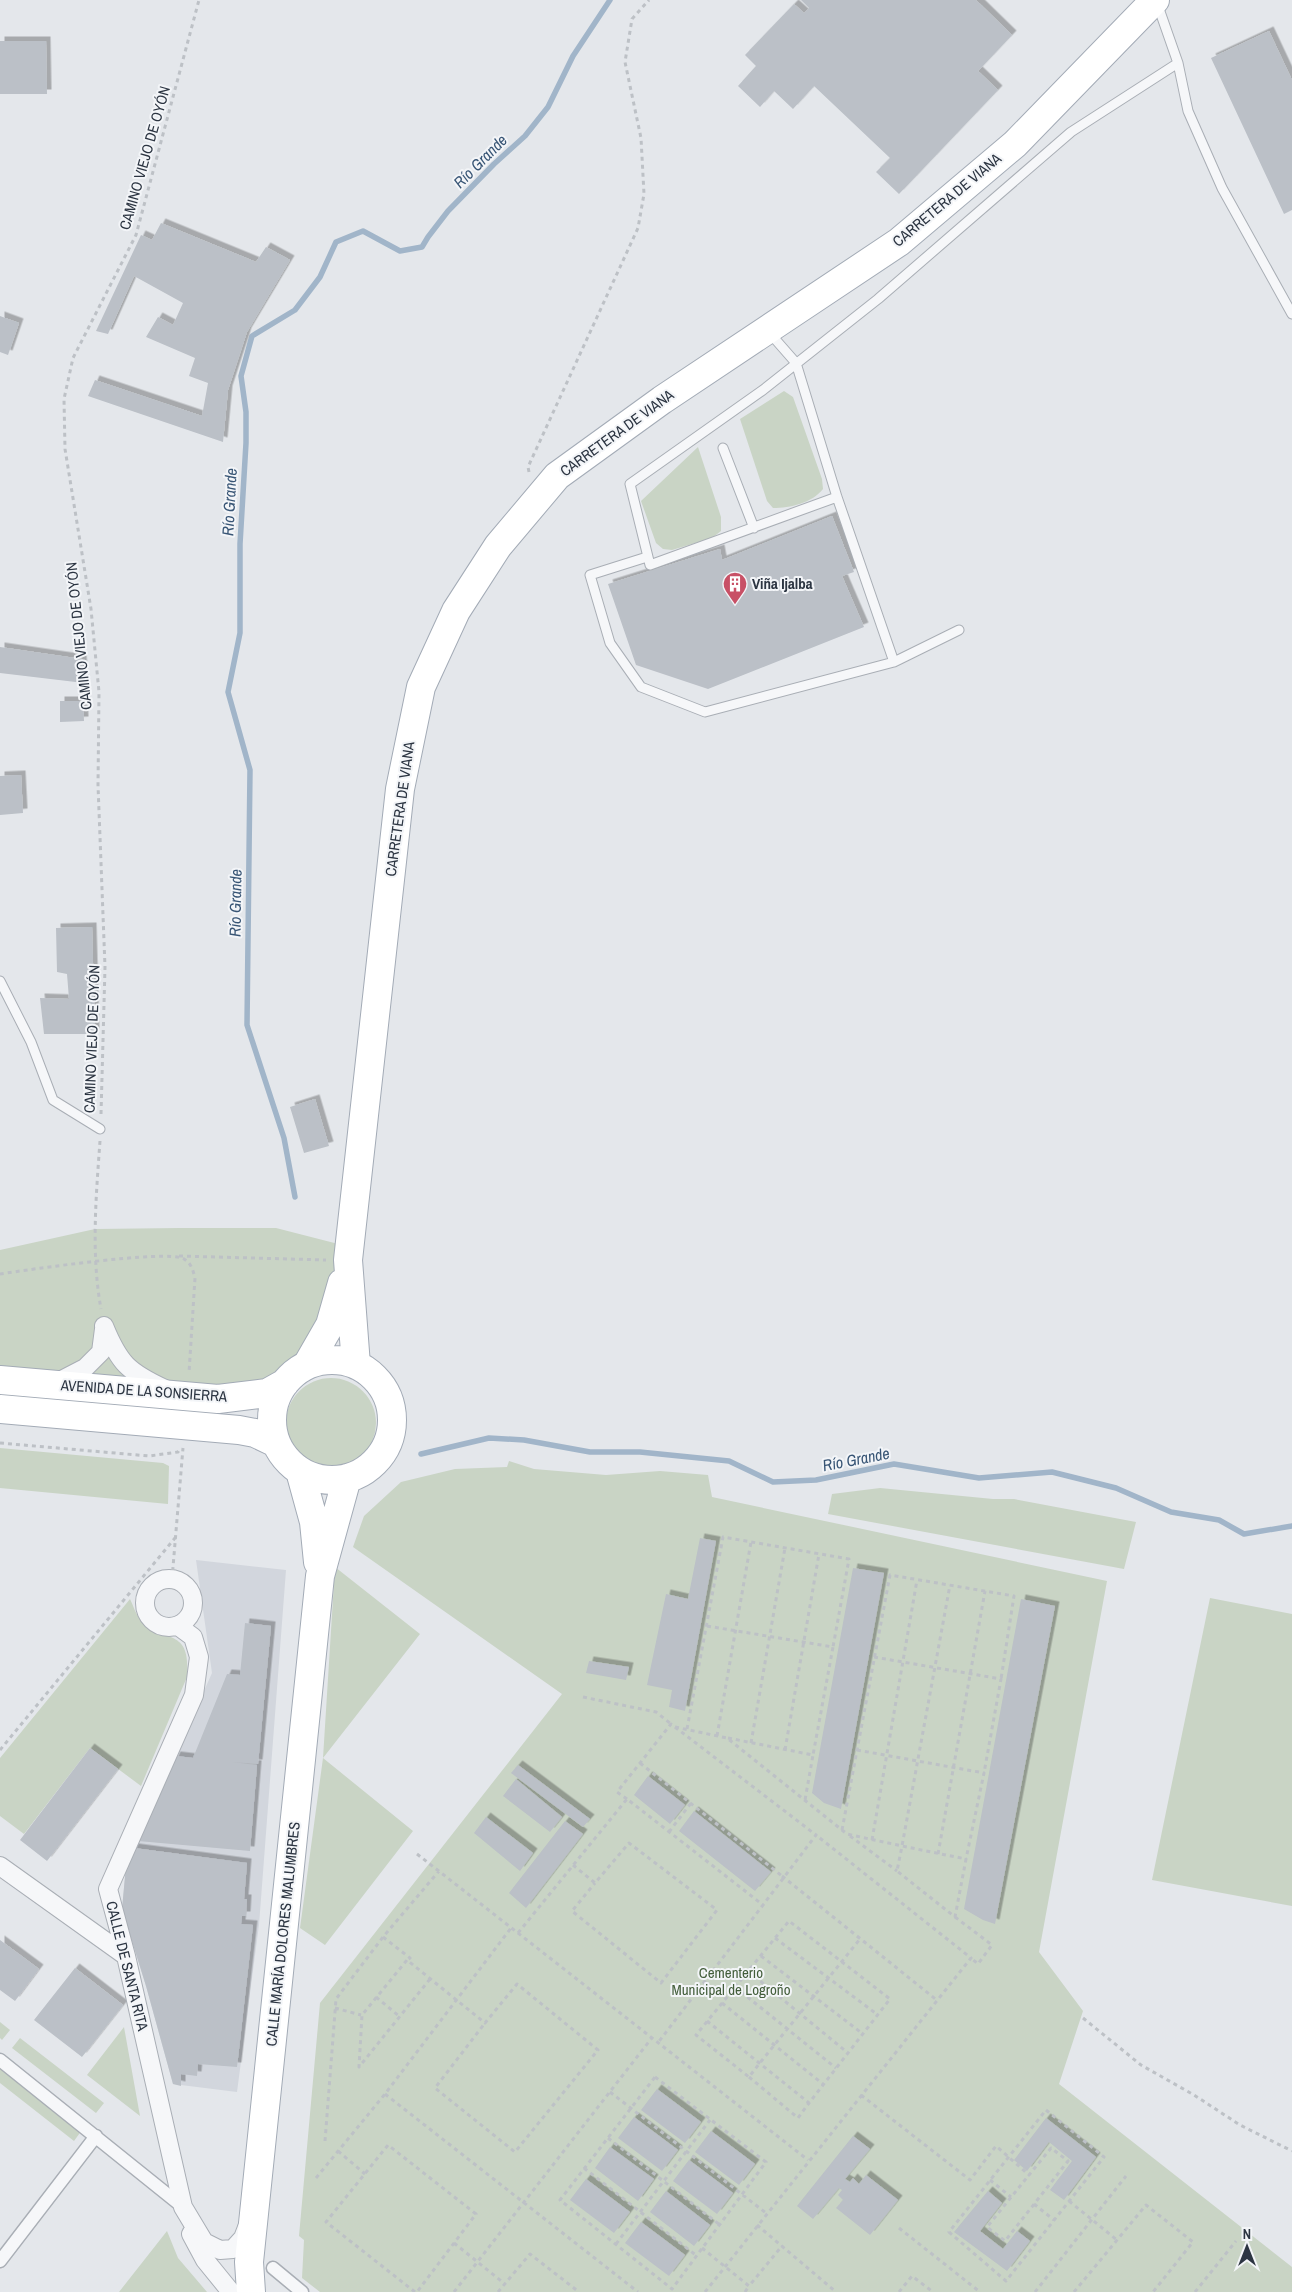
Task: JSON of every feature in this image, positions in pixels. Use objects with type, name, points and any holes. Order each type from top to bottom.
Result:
[{"type":"main road","name":"CARRETERA DE VIANA","points":[[307,1365],[330,1325],[348,1260],[400,789],[420,688],[456,611],[498,546],[556,476],[662,400],[899,242],[1015,144],[1156,0]]},
{"type":"main road","name":"CARRETERA DE VIANA","points":[[348,1260],[356,1365]]},
{"type":"main road","points":[[323,1360],[340,1360],[356,1365],[372,1375],[384,1389],[391,1406],[392,1424],[388,1442],[378,1459],[364,1471],[347,1478],[331,1480],[315,1477],[300,1471],[290,1463],[276,1442],[272,1427],[272,1411],[277,1396],[285,1383],[307,1365],[323,1360]]},
{"type":"main road","name":"AVENIDA DE LA SONSIERRA","points":[[0,1380],[218,1399],[268,1393],[285,1383]]},
{"type":"main road","name":"AVENIDA DE LA SONSIERRA","points":[[0,1409],[239,1430],[254,1433],[276,1442]]},
{"type":"main road","name":"CALLE MARÍA DOLORES MALUMBRES","points":[[300,1471],[314,1522],[320,1576]]},
{"type":"main road","name":"CALLE MARÍA DOLORES MALUMBRES","points":[[251,2292],[249,2262],[320,1576],[347,1478]]},
{"type":"street","points":[[104,1326],[114,1350],[126,1367],[143,1379],[183,1396]]},
{"type":"street","points":[[54,1384],[85,1368],[102,1352],[104,1326]]},
{"type":"street","points":[[172,1578],[186,1585],[193,1600],[190,1615],[178,1626],[170,1628],[155,1623],[149,1618],[144,1602],[146,1594],[156,1582],[172,1578]]},
{"type":"street","name":"CALLE DE SANTA RITA","points":[[178,1626],[193,1638],[199,1656],[194,1695],[108,1889],[126,1956],[183,2207],[204,2242],[220,2250],[233,2249],[243,2238],[255,2206]]},
{"type":"street","points":[[0,1866],[126,1956]]},
{"type":"street","points":[[0,2060],[183,2207],[193,2239],[205,2260],[231,2292]]},
{"type":"street","points":[[0,2261],[96,2136]]},
{"type":"street","points":[[273,2268],[302,2292]]},
{"type":"lane","points":[[1156,0],[1178,63],[1188,111],[1222,188],[1292,314]]},
{"type":"lane","points":[[837,497],[650,565],[630,484],[763,390],[886,293],[1071,132],[1178,63]]},
{"type":"lane","points":[[768,330],[796,364],[837,497],[894,662]]},
{"type":"lane","points":[[723,448],[754,528]]},
{"type":"lane","points":[[648,557],[590,575],[610,643],[641,688],[704,712],[894,662],[959,630]]},
{"type":"lane","points":[[0,981],[31,1042],[54,1100],[100,1129]]},
{"type":"path","name":"CAMINO VIEJO DE OYÓN","points":[[104,1326],[98,1290],[95,1229],[105,967],[98,785],[99,692],[91,609],[65,449],[64,399],[73,358],[136,235],[199,0]]},
{"type":"path","points":[[535,502],[528,467],[638,228],[644,194],[641,138],[625,62],[632,19],[649,0]]},
{"type":"path","points":[[174,1256],[183,1258],[192,1266],[195,1278],[183,1396]]},
{"type":"path","points":[[0,1274],[62,1264],[174,1256],[348,1260]]},
{"type":"path","points":[[0,1443],[149,1456],[178,1452],[184,1440],[172,1578]]},
{"type":"path","points":[[687,1729],[723,1537],[849,1559],[805,1800]]},
{"type":"path","points":[[0,1750],[175,1538]]},
{"type":"path","points":[[717,1736],[751,1542]]},
{"type":"path","points":[[751,1743],[785,1548]]},
{"type":"path","points":[[785,1750],[819,1554]]},
{"type":"path","points":[[842,1830],[890,1575],[1014,1596],[984,1773],[955,1917]]},
{"type":"path","points":[[872,1840],[917,1580]]},
{"type":"path","points":[[897,1871],[950,1585]]},
{"type":"path","points":[[938,1854],[955,1768],[985,1591]]},
{"type":"path","points":[[707,1626],[833,1647]]},
{"type":"path","points":[[874,1656],[1001,1679]]},
{"type":"path","points":[[583,1697],[656,1712],[816,1835],[978,1964],[992,1945],[847,1834],[727,1738]]},
{"type":"path","points":[[671,1724],[617,1792],[763,1906]]},
{"type":"path","points":[[674,1727],[813,1755]]},
{"type":"path","points":[[857,1750],[984,1773]]},
{"type":"path","points":[[640,1763],[938,2001]]},
{"type":"path","points":[[518,1934],[627,1799]]},
{"type":"path","points":[[669,1832],[691,1803]]},
{"type":"path","points":[[847,1834],[966,1859]]},
{"type":"path","points":[[658,2044],[816,1835]]},
{"type":"path","points":[[629,1843],[717,1910],[661,1982],[572,1911],[595,1883],[629,1843]]},
{"type":"path","points":[[417,1854],[808,2160]]},
{"type":"path","points":[[573,1865],[595,1883]]},
{"type":"path","points":[[325,2141],[336,1999],[439,1871]]},
{"type":"path","points":[[789,1921],[890,1999],[798,2118],[696,2035],[761,1956],[789,1921]]},
{"type":"path","points":[[316,2178],[385,2094],[511,1928]]},
{"type":"path","points":[[384,1937],[410,1958],[362,2015],[359,2066],[430,1979]]},
{"type":"path","points":[[775,1938],[878,2015]]},
{"type":"path","points":[[749,2077],[860,1939]]},
{"type":"path","points":[[761,1956],[863,2034]]},
{"type":"path","points":[[705,2292],[808,2160],[971,1958]]},
{"type":"path","points":[[407,1960],[485,2023]]},
{"type":"path","points":[[748,1971],[848,2053]]},
{"type":"path","points":[[517,1984],[598,2050],[515,2152],[435,2088],[485,2023],[517,1984]]},
{"type":"path","points":[[735,1988],[836,2068]]},
{"type":"path","points":[[376,1997],[399,2016]]},
{"type":"path","points":[[722,2003],[824,2084]]},
{"type":"path","points":[[336,2008],[362,2015]]},
{"type":"path","points":[[1083,2018],[1141,2065],[1240,2126],[1292,2151]]},
{"type":"path","points":[[708,2021],[809,2103]]},
{"type":"path","points":[[454,2292],[651,2039]]},
{"type":"path","points":[[655,2077],[710,2120],[766,2162],[672,2289],[560,2200],[655,2077]]},
{"type":"path","points":[[610,2092],[766,2213]]},
{"type":"path","points":[[385,2094],[523,2204],[638,2292]]},
{"type":"path","points":[[862,2095],[970,2180],[996,2146],[1029,2174]]},
{"type":"path","points":[[1046,2110],[1104,2157],[1006,2280],[948,2232],[990,2180],[1046,2110]]},
{"type":"path","points":[[616,2244],[710,2120]]},
{"type":"path","points":[[608,2138],[720,2225]]},
{"type":"path","points":[[388,2145],[476,2214],[416,2292],[326,2222],[365,2174],[388,2145]]},
{"type":"path","points":[[1051,2148],[1068,2161],[1005,2241],[987,2227],[1011,2197],[1051,2148]]},
{"type":"path","points":[[338,2151],[365,2174]]},
{"type":"path","points":[[584,2168],[697,2256]]},
{"type":"path","points":[[1035,2292],[1126,2176]]},
{"type":"path","points":[[990,2180],[1011,2197]]},
{"type":"path","points":[[1069,2201],[1117,2240]]},
{"type":"path","points":[[1034,2204],[1054,2220]]},
{"type":"path","points":[[1074,2292],[1146,2206],[1192,2242],[1152,2292]]},
{"type":"path","points":[[757,2225],[836,2292]]},
{"type":"path","points":[[899,2228],[980,2292]]},
{"type":"path","points":[[1196,2292],[1236,2241]]},
{"type":"path","points":[[454,2243],[505,2284]]},
{"type":"path","points":[[745,2292],[782,2246]]},
{"type":"path","points":[[702,2248],[749,2286]]},
{"type":"path","points":[[498,2292],[530,2254],[579,2292]]},
{"type":"path","points":[[899,2292],[912,2276],[933,2292]]},
{"type":"shaded area","points":[[196,1560],[286,1570],[259,1925],[237,2092],[173,2084],[122,1909],[126,1866],[212,1673]]},
{"type":"green space","points":[[784,391],[793,397],[822,479],[823,489],[813,498],[800,504],[773,508],[767,501],[740,419]]},
{"type":"green space","points":[[698,447],[721,517],[721,531],[712,538],[672,550],[663,549],[656,543],[641,501]]},
{"type":"green space","points":[[276,1228],[350,1247],[307,1365],[267,1393],[0,1380],[0,1250],[95,1229]]},
{"type":"green space","points":[[331,1378],[348,1382],[363,1391],[372,1406],[376,1423],[372,1440],[363,1455],[348,1464],[331,1468],[314,1464],[299,1455],[290,1440],[286,1423],[290,1406],[299,1391],[314,1382]]},
{"type":"green space","points":[[0,1448],[163,1463],[169,1466],[168,1504],[0,1488]]},
{"type":"green space","name":"Cementerio Municipal de Logroño","points":[[509,1461],[534,1469],[606,1475],[660,1471],[708,1475],[712,1497],[1107,1581],[1039,1952],[1083,2011],[1059,2084],[1292,2267],[1292,2292],[320,2292],[302,2278],[304,2240],[299,2236],[320,2003],[562,1694],[353,1547],[364,1516],[401,1482],[455,1469],[507,1467]]},
{"type":"green space","points":[[880,1488],[993,1499],[1014,1499],[1136,1522],[1124,1569],[828,1514],[832,1494]]},
{"type":"green space","points":[[335,1567],[420,1634],[323,1758]]},
{"type":"green space","points":[[1210,1598],[1292,1614],[1292,1906],[1152,1880]]},
{"type":"green space","points":[[130,1599],[136,1613],[150,1628],[181,1643],[185,1650],[187,1661],[187,1677],[141,1786],[90,1748],[24,1834],[0,1816],[0,1758]]},
{"type":"green space","points":[[323,1758],[413,1831],[325,1945],[300,1928]]},
{"type":"green space","points":[[0,2022],[10,2030],[2,2040],[0,2038]]},
{"type":"green space","points":[[124,2027],[140,2116],[87,2075]]},
{"type":"green space","points":[[20,2038],[104,2103],[96,2113],[12,2048]]},
{"type":"green space","points":[[0,2066],[82,2130],[74,2141],[0,2083]]},
{"type":"green space","points":[[167,2231],[178,2258],[207,2292],[119,2292]]},
{"type":"building","points":[[801,0],[976,0],[1012,35],[978,71],[998,90],[899,194],[876,172],[890,158],[814,86],[793,109],[774,91],[760,107],[738,86],[756,66],[745,55],[794,4],[804,13],[809,8]]},
{"type":"building","points":[[1269,31],[1292,80],[1292,210],[1284,214],[1211,58]]},
{"type":"building","points":[[0,41],[46,41],[47,94],[0,94]]},
{"type":"building","points":[[161,223],[256,262],[266,247],[290,260],[247,332],[228,390],[223,442],[88,396],[95,380],[202,416],[208,383],[189,376],[195,358],[146,337],[158,317],[173,325],[183,303],[134,276],[108,334],[96,331],[141,235],[152,240]]},
{"type":"building","points":[[0,316],[19,323],[8,355],[0,352]]},
{"type":"building","name":"Viña Ijalba","points":[[832,516],[854,572],[842,576],[864,627],[708,689],[636,665],[608,584],[720,549],[722,560]]},
{"type":"building","points":[[0,647],[82,659],[84,683],[0,673]]},
{"type":"building","points":[[60,701],[83,701],[84,721],[60,722]]},
{"type":"building","points":[[21,775],[23,813],[0,815],[0,776]]},
{"type":"building","points":[[92,927],[95,1034],[44,1034],[40,998],[69,999],[67,974],[57,972],[56,928]]},
{"type":"building","points":[[315,1099],[329,1146],[304,1153],[290,1107]]},
{"type":"building","points":[[700,1538],[716,1541],[685,1711],[669,1707],[672,1690],[647,1685],[666,1594],[688,1599]]},
{"type":"building","points":[[853,1568],[884,1573],[841,1809],[824,1803],[812,1793]]},
{"type":"building","points":[[1021,1599],[1055,1606],[995,1924],[983,1920],[964,1909]]},
{"type":"building","points":[[245,1623],[271,1626],[258,1764],[232,1762],[257,1765],[250,1851],[138,1841],[176,1756],[193,1758],[227,1674],[240,1675]]},
{"type":"building","points":[[589,1661],[629,1667],[626,1680],[586,1673]]},
{"type":"building","points":[[90,1748],[118,1769],[47,1861],[20,1840]]},
{"type":"building","points":[[518,1765],[590,1819],[583,1827],[511,1773]]},
{"type":"building","points":[[648,1776],[685,1805],[670,1824],[634,1795]]},
{"type":"building","points":[[516,1779],[562,1817],[550,1832],[503,1796]]},
{"type":"building","points":[[694,1811],[771,1872],[755,1891],[679,1831]]},
{"type":"building","points":[[486,1817],[533,1853],[520,1871],[474,1833]]},
{"type":"building","points":[[565,1821],[583,1834],[526,1908],[509,1893]]},
{"type":"building","points":[[134,1848],[247,1863],[244,1899],[247,1899],[246,1916],[242,1916],[241,1924],[253,1925],[237,2067],[198,2064],[197,2076],[181,2074],[181,2086],[173,2084],[122,1909],[126,1866]]},
{"type":"building","points":[[0,1940],[39,1969],[15,2001],[0,1990]]},
{"type":"building","points":[[75,1968],[123,2005],[82,2057],[34,2020]]},
{"type":"building","points":[[657,2089],[701,2122],[685,2143],[641,2110]]},
{"type":"building","points":[[634,2117],[678,2150],[662,2171],[618,2138]]},
{"type":"building","points":[[1046,2118],[1096,2157],[1064,2200],[1050,2190],[1072,2161],[1049,2142],[1027,2171],[1014,2160]]},
{"type":"building","points":[[711,2131],[755,2164],[739,2185],[695,2152]]},
{"type":"building","points":[[853,2136],[870,2149],[845,2179],[850,2182],[853,2178],[859,2184],[866,2175],[898,2200],[870,2235],[836,2208],[843,2200],[838,2195],[842,2190],[839,2188],[813,2219],[797,2206]]},
{"type":"building","points":[[610,2147],[654,2179],[638,2201],[595,2168]]},
{"type":"building","points":[[689,2160],[733,2193],[717,2214],[673,2181]]},
{"type":"building","points":[[586,2179],[630,2212],[614,2233],[570,2200]]},
{"type":"building","points":[[666,2191],[710,2225],[694,2246],[650,2212]]},
{"type":"building","points":[[988,2191],[1002,2203],[980,2231],[1003,2249],[1017,2231],[1030,2241],[1007,2271],[954,2232]]},
{"type":"building","points":[[641,2222],[685,2255],[669,2276],[625,2243]]},
{"type":"waterway","name":"Río Grande","points":[[295,1197],[284,1138],[247,1025],[250,770],[228,692],[240,633],[240,544],[246,443],[246,412],[241,376],[252,336],[295,310],[320,277],[336,242],[363,231],[400,251],[422,247],[448,211],[494,164],[525,136],[548,107],[573,56],[610,0]]},
{"type":"waterway","name":"Río Grande","points":[[421,1454],[489,1438],[524,1440],[590,1452],[640,1452],[729,1461],[773,1482],[816,1480],[894,1464],[979,1478],[1052,1472],[1116,1488],[1171,1512],[1219,1520],[1244,1534],[1292,1526]]},
{"type":"place","name":"Viña Ijalba","points":[[735,605]]}]
